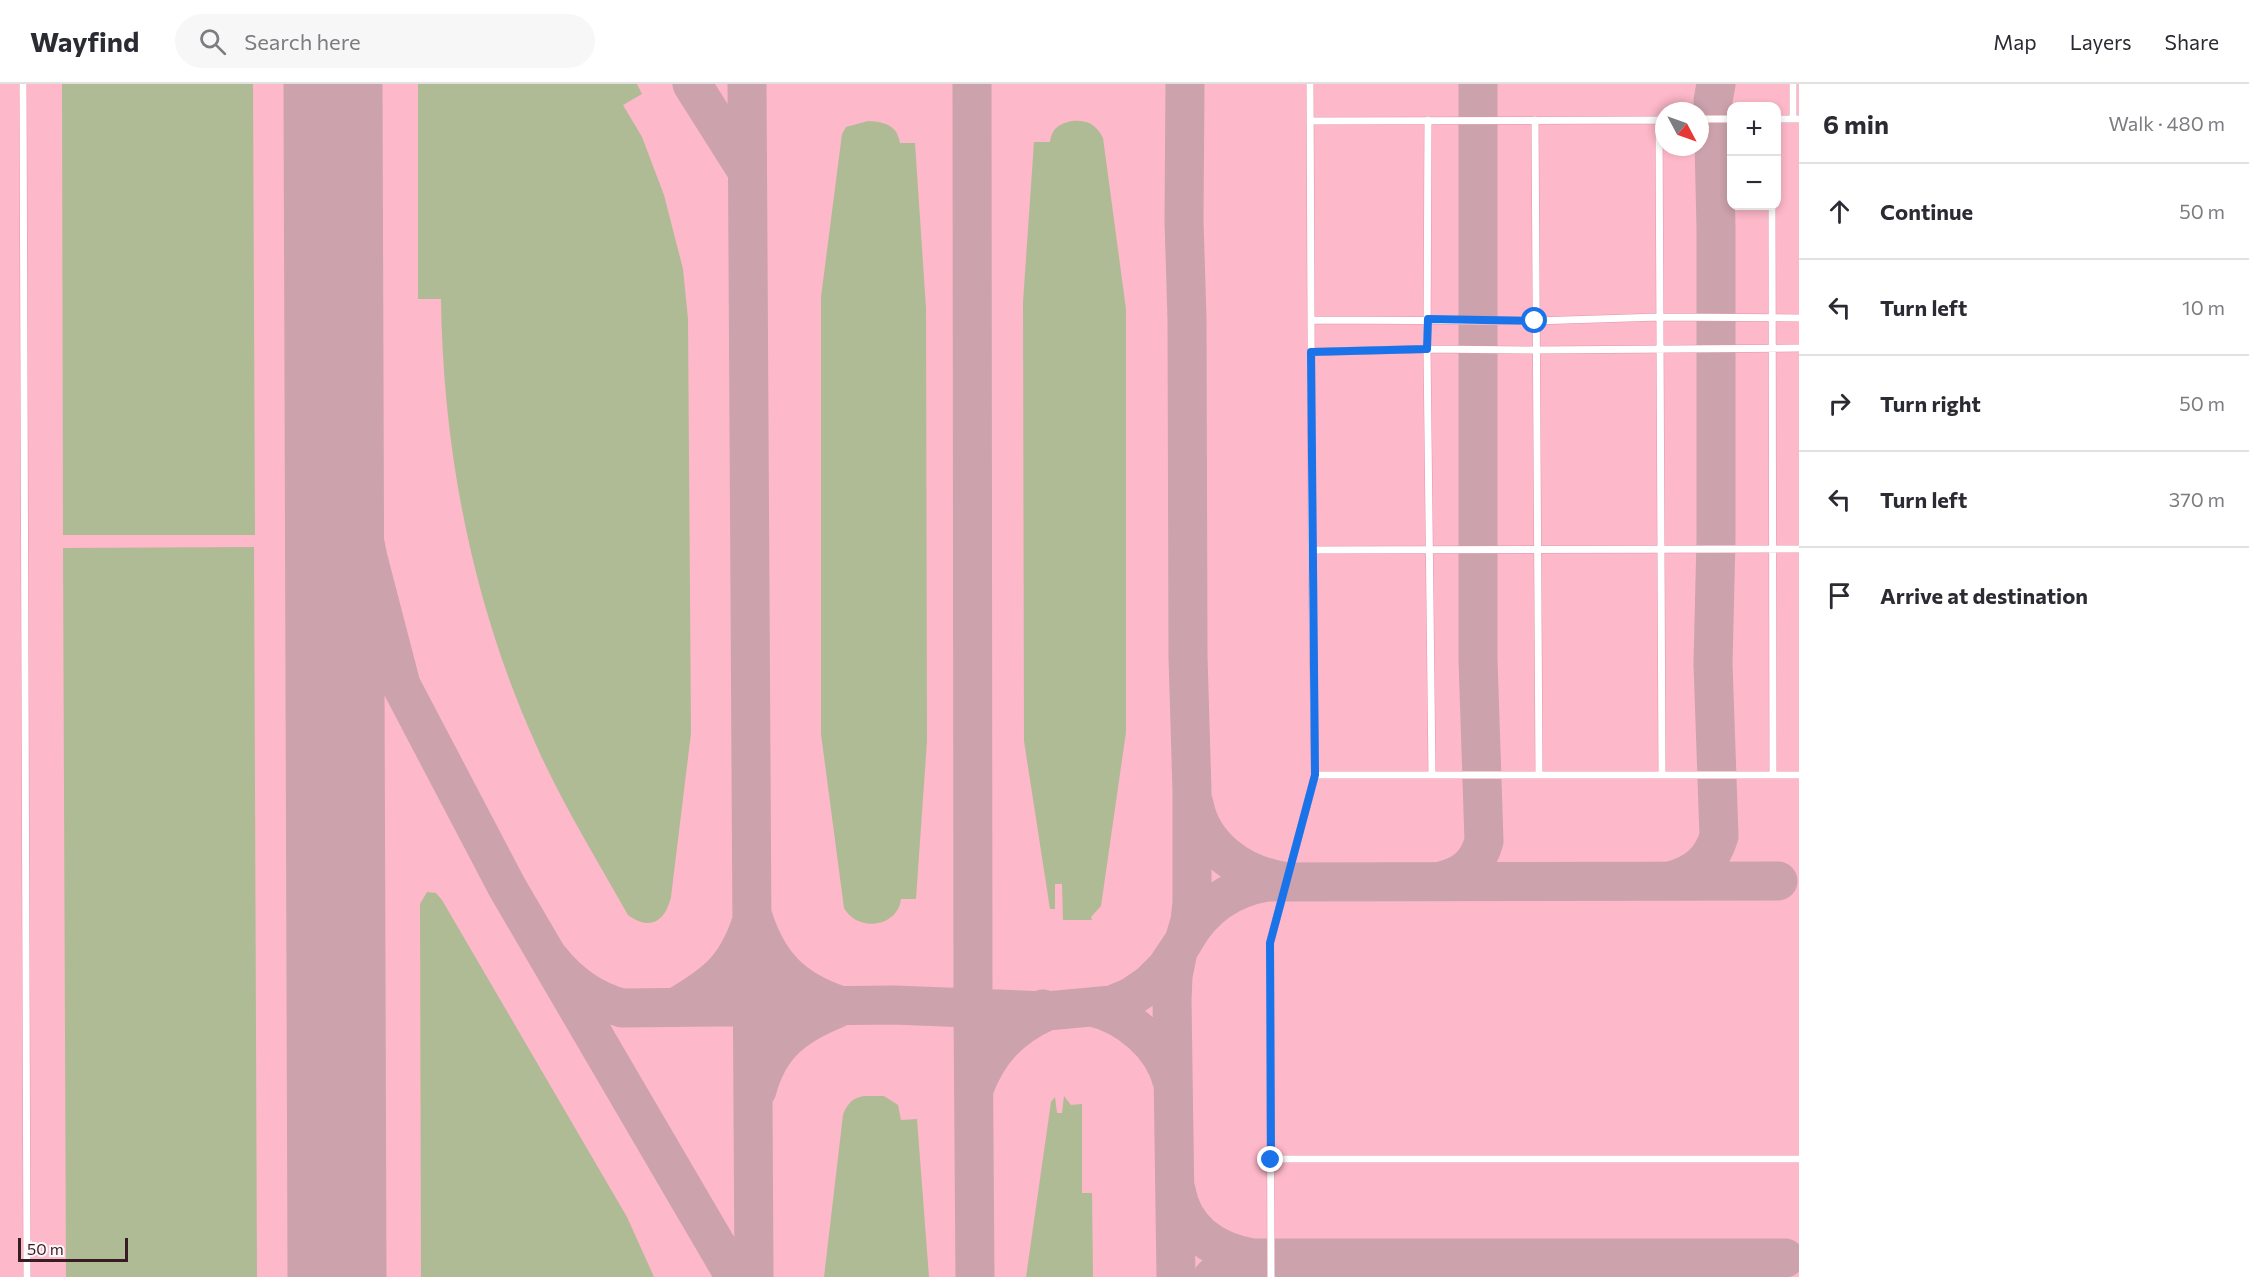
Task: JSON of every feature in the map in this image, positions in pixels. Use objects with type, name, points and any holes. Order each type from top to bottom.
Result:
[{"type":"lane","points":[[23,84],[27,1277]]},
{"type":"lane","points":[[1271,1277],[1270,943],[1315,775],[1310,84]]},
{"type":"lane","points":[[1793,84],[1796,119]]},
{"type":"lane","points":[[1709,119],[1727,119]]},
{"type":"lane","points":[[1428,120],[1427,349],[1432,775]]},
{"type":"lane","points":[[1535,120],[1539,774]]},
{"type":"lane","points":[[1310,121],[1655,120]]},
{"type":"lane","points":[[1661,156],[1659,317],[1662,774]]},
{"type":"lane","points":[[1772,210],[1773,775]]},
{"type":"lane","points":[[1311,320],[1535,321],[1659,317],[1799,318]]},
{"type":"lane","points":[[1311,352],[1427,349],[1536,351],[1799,348]]},
{"type":"lane","points":[[1312,550],[1799,549]]},
{"type":"lane","points":[[1315,775],[1799,775]]},
{"type":"lane","points":[[1271,1160],[1799,1159]]},
{"type":"shaded area","points":[[0,84],[1799,84],[1799,1277],[0,1277]]},
{"type":"green space","points":[[62,84],[253,84],[255,535],[63,535]]},
{"type":"green space","points":[[418,84],[637,84],[642,94],[623,105],[642,137],[664,195],[683,269],[688,319],[691,733],[671,897],[661,918],[650,923],[636,920],[628,915],[558,790],[515,694],[495,639],[479,584],[455,471],[443,357],[441,299],[418,299]]},
{"type":"green space","points":[[868,121],[880,122],[893,128],[900,143],[915,143],[926,308],[927,741],[916,899],[901,899],[893,916],[885,921],[867,924],[850,916],[844,908],[821,734],[821,297],[842,134],[846,127]]},
{"type":"green space","points":[[1072,121],[1090,124],[1103,138],[1126,309],[1126,732],[1101,906],[1091,917],[1092,920],[1063,920],[1062,884],[1055,884],[1055,909],[1050,909],[1024,741],[1023,302],[1034,142],[1050,142],[1052,133],[1057,127]]},
{"type":"green space","points":[[254,547],[257,1277],[66,1277],[63,548]]},
{"type":"green space","points":[[427,892],[436,893],[442,900],[627,1217],[654,1277],[421,1277],[420,904]]},
{"type":"green space","points":[[864,1096],[884,1096],[898,1105],[901,1120],[917,1119],[929,1277],[824,1277],[843,1115],[850,1102]]},
{"type":"green space","points":[[1064,1096],[1071,1105],[1082,1104],[1082,1193],[1092,1193],[1093,1277],[1026,1277],[1051,1102],[1055,1097],[1057,1113],[1062,1113]]},
{"type":"taxiway","points":[[692,84],[747,171]]},
{"type":"taxiway","points":[[747,84],[754,1277]]},
{"type":"taxiway","points":[[972,84],[975,1277]]},
{"type":"taxiway","points":[[550,959],[582,990],[622,1008],[894,1005],[1047,1011],[1112,1005],[1131,997],[1150,984],[1166,968],[1184,941],[1192,903],[1188,656],[1187,319],[1184,221],[1185,84]]},
{"type":"taxiway","points":[[1441,881],[1457,876],[1469,868],[1478,856],[1484,841],[1478,659],[1478,84]]},
{"type":"taxiway","points":[[1670,881],[1687,875],[1701,866],[1712,853],[1719,836],[1713,664],[1716,539],[1716,227],[1713,101],[1716,84]]},
{"type":"taxiway","points":[[332,382],[368,558],[401,685],[507,887],[735,1277]]},
{"type":"taxiway","points":[[1194,804],[1205,833],[1226,856],[1252,872],[1282,881]]},
{"type":"taxiway","points":[[1185,939],[1200,917],[1219,901],[1241,889],[1267,882],[1778,881]]},
{"type":"taxiway","points":[[676,1007],[704,989],[725,971],[741,948],[753,917],[766,948],[784,973],[808,991],[839,1005]]},
{"type":"taxiway","points":[[1176,1277],[1172,1000],[1173,976],[1178,951]]},
{"type":"taxiway","points":[[1092,1007],[1118,1017],[1142,1034],[1161,1055],[1172,1081]]},
{"type":"taxiway","points":[[757,1090],[769,1061],[786,1038],[809,1022],[838,1008]]},
{"type":"taxiway","points":[[974,1089],[993,1052],[1011,1033],[1047,1011],[1043,1009]]},
{"type":"taxiway","points":[[1176,1190],[1185,1217],[1202,1237],[1225,1250],[1252,1258],[1233,1263],[1213,1277]]},
{"type":"taxiway","points":[[1252,1258],[1785,1258]]},
{"type":"runway","points":[[333,84],[337,1277]]},
{"type":"route","points":[[1271,1160],[1270,943],[1315,775],[1311,352],[1427,349],[1428,319],[1535,321]]}]
